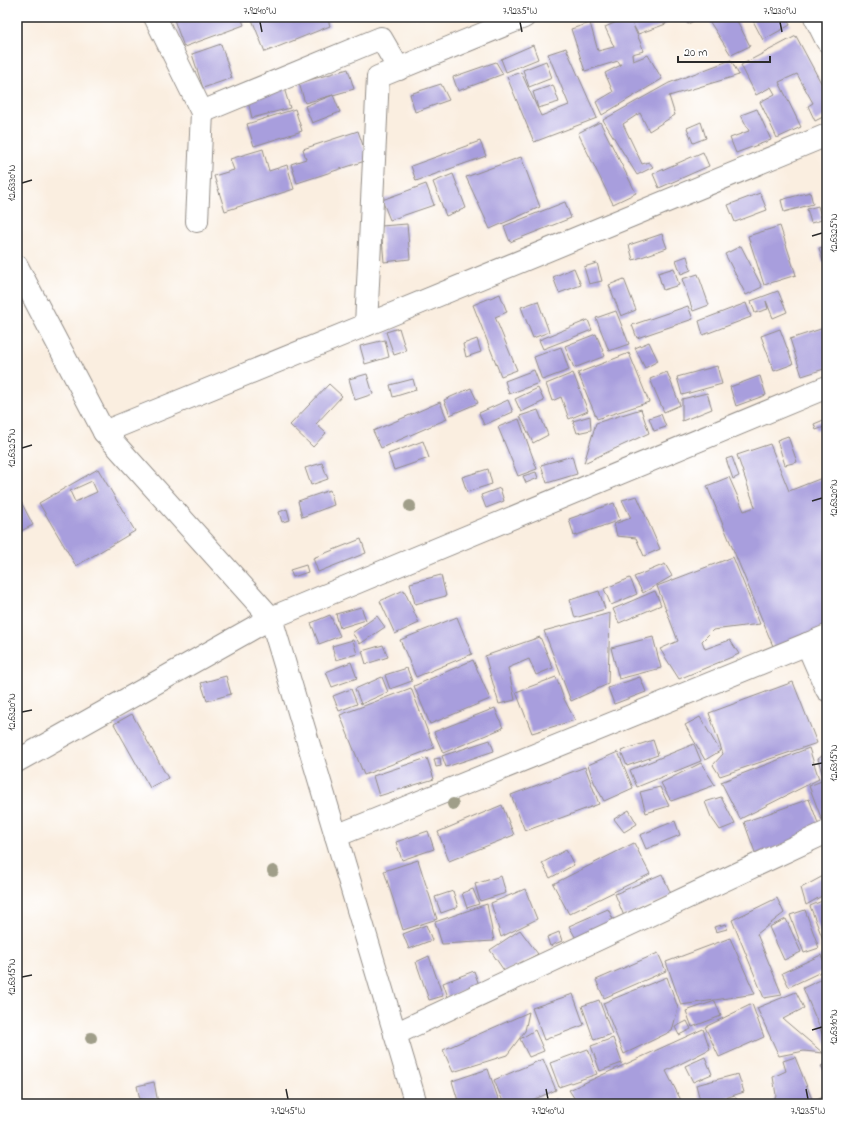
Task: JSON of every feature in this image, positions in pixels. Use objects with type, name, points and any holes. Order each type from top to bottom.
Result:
[{"type":"street","points":[[155,17],[202,112],[197,221]]},
{"type":"street","points":[[366,325],[378,77],[524,17]]},
{"type":"street","points":[[815,17],[827,41]]},
{"type":"street","points":[[202,112],[381,38],[399,69]]},
{"type":"street","points":[[104,432],[827,135]]},
{"type":"street","points":[[17,266],[104,432],[271,618],[416,1104]]},
{"type":"street","points":[[17,760],[271,618],[827,387]]},
{"type":"street","points":[[336,836],[827,636]]},
{"type":"street","points":[[807,644],[827,690]]},
{"type":"street","points":[[395,1034],[827,832]]},
{"type":"building","points":[[173,17],[241,17],[244,25],[184,47]]},
{"type":"building","points":[[251,17],[327,17],[330,26],[265,52]]},
{"type":"building","points":[[628,17],[663,17],[666,24],[638,34],[633,25],[644,51],[632,54],[633,61],[648,55],[662,79],[602,115],[596,102],[613,92],[605,73],[621,65],[618,61],[585,71],[571,29],[590,23],[598,51],[614,47],[605,27]]},
{"type":"building","points":[[685,17],[701,17],[688,24]]},
{"type":"building","points":[[711,17],[735,17],[750,46],[731,55],[708,19]]},
{"type":"building","points":[[751,17],[786,17],[790,25],[763,40]]},
{"type":"building","points":[[796,36],[827,94],[827,115],[815,121],[808,106],[813,103],[797,74],[779,82],[801,127],[777,138],[760,102],[775,94],[771,87],[756,95],[741,65]]},
{"type":"building","points":[[221,44],[232,78],[203,88],[192,54]]},
{"type":"building","points":[[533,45],[538,59],[506,72],[501,59]]},
{"type":"building","points":[[566,48],[597,118],[534,142],[507,77],[521,72],[541,116],[569,105],[548,54]]},
{"type":"building","points":[[731,60],[739,75],[669,96],[675,115],[649,131],[640,113],[623,124],[642,164],[649,162],[653,167],[637,175],[603,120],[669,83]]},
{"type":"building","points":[[546,61],[552,78],[529,87],[523,70]]},
{"type":"building","points":[[496,62],[503,74],[458,91],[453,77]]},
{"type":"building","points":[[348,69],[354,89],[305,103],[299,83]]},
{"type":"building","points":[[441,84],[449,100],[415,112],[410,94]]},
{"type":"building","points":[[553,85],[559,102],[538,108],[533,92]]},
{"type":"building","points":[[284,88],[290,108],[252,118],[247,97]]},
{"type":"building","points":[[333,95],[340,112],[312,123],[305,106]]},
{"type":"building","points":[[295,109],[302,131],[254,146],[247,124]]},
{"type":"building","points":[[757,109],[771,140],[736,153],[730,138],[749,131],[741,115]]},
{"type":"building","points":[[600,122],[636,193],[613,204],[578,133]]},
{"type":"building","points":[[701,122],[706,138],[693,143],[687,128]]},
{"type":"building","points":[[358,131],[368,160],[297,183],[291,164],[306,159],[303,149]]},
{"type":"building","points":[[480,141],[486,156],[416,181],[411,166]]},
{"type":"building","points":[[263,149],[269,171],[287,165],[294,189],[225,211],[214,176],[234,170],[230,159]]},
{"type":"building","points":[[703,152],[709,166],[659,188],[653,174]]},
{"type":"building","points":[[521,157],[540,207],[490,229],[466,177]]},
{"type":"building","points":[[453,174],[466,208],[446,216],[433,182]]},
{"type":"building","points":[[426,184],[434,205],[390,220],[382,200]]},
{"type":"building","points":[[810,192],[813,204],[784,212],[781,200]]},
{"type":"building","points":[[760,193],[767,210],[735,222],[728,205]]},
{"type":"building","points":[[565,202],[571,218],[510,242],[504,226]]},
{"type":"building","points":[[818,206],[822,220],[811,223],[807,209]]},
{"type":"building","points":[[407,224],[410,259],[384,262],[381,226]]},
{"type":"building","points":[[780,226],[796,275],[764,285],[748,236]]},
{"type":"building","points":[[662,234],[667,248],[633,260],[629,245]]},
{"type":"building","points":[[741,246],[762,287],[746,295],[725,254]]},
{"type":"building","points":[[827,246],[827,261],[823,262],[819,248]]},
{"type":"building","points":[[687,256],[691,270],[681,274],[676,260]]},
{"type":"building","points":[[597,263],[602,281],[589,284],[584,267]]},
{"type":"building","points":[[574,268],[581,285],[559,293],[553,277]]},
{"type":"building","points":[[674,268],[679,285],[663,290],[658,273]]},
{"type":"building","points":[[698,274],[709,305],[693,311],[682,279]]},
{"type":"building","points":[[624,279],[636,310],[621,316],[609,285]]},
{"type":"building","points":[[778,291],[787,312],[773,318],[766,301],[768,309],[755,313],[751,301]]},
{"type":"building","points":[[500,294],[507,312],[495,317],[517,370],[501,376],[473,305]]},
{"type":"building","points":[[538,301],[549,332],[533,338],[521,307]]},
{"type":"building","points":[[746,303],[751,317],[703,335],[699,321]]},
{"type":"building","points":[[688,306],[693,319],[637,338],[632,325]]},
{"type":"building","points":[[616,311],[629,344],[609,351],[596,318]]},
{"type":"building","points":[[588,320],[592,330],[543,349],[539,340]]},
{"type":"building","points":[[827,327],[827,368],[802,376],[790,339]]},
{"type":"building","points":[[399,328],[406,351],[394,355],[386,332]]},
{"type":"building","points":[[780,329],[793,364],[774,371],[761,336]]},
{"type":"building","points":[[596,334],[605,356],[574,368],[565,346]]},
{"type":"building","points":[[477,339],[481,352],[466,357],[463,344]]},
{"type":"building","points":[[385,340],[389,357],[365,364],[360,346]]},
{"type":"building","points":[[649,342],[658,361],[645,368],[635,348]]},
{"type":"building","points":[[561,347],[569,370],[542,380],[534,357]]},
{"type":"building","points":[[629,353],[649,402],[597,419],[578,373]]},
{"type":"building","points":[[717,366],[722,384],[682,395],[677,377]]},
{"type":"building","points":[[534,370],[539,383],[509,394],[505,381]]},
{"type":"building","points":[[667,372],[680,405],[664,412],[650,379]]},
{"type":"building","points":[[573,373],[588,411],[569,419],[561,397],[552,401],[546,384]]},
{"type":"building","points":[[367,374],[373,394],[355,400],[349,379]]},
{"type":"building","points":[[760,376],[766,395],[736,406],[730,387]]},
{"type":"building","points":[[413,379],[416,390],[393,397],[390,385]]},
{"type":"building","points":[[329,384],[342,396],[316,424],[326,433],[313,447],[290,425]]},
{"type":"building","points":[[471,388],[478,403],[450,415],[444,400]]},
{"type":"building","points":[[538,388],[544,401],[521,412],[515,399]]},
{"type":"building","points":[[707,393],[712,409],[682,421],[682,399]]},
{"type":"building","points":[[508,400],[513,412],[484,425],[479,413]]},
{"type":"building","points":[[440,402],[447,419],[381,448],[373,431]]},
{"type":"building","points":[[641,409],[649,433],[584,463],[596,423]]},
{"type":"building","points":[[538,410],[548,435],[533,443],[520,416]]},
{"type":"building","points":[[661,414],[666,427],[654,431],[649,418]]},
{"type":"building","points":[[590,416],[591,430],[577,433],[573,421]]},
{"type":"building","points":[[519,419],[537,469],[518,476],[498,427]]},
{"type":"building","points":[[826,419],[827,426],[816,430],[814,424]]},
{"type":"building","points":[[788,436],[797,462],[785,465],[777,440]]},
{"type":"building","points":[[423,441],[429,458],[394,470],[388,454]]},
{"type":"building","points":[[770,444],[789,491],[827,476],[827,626],[775,651],[707,486],[729,477],[744,511],[755,507],[737,455]]},
{"type":"building","points":[[572,456],[577,474],[547,483],[541,465]]},
{"type":"building","points":[[732,457],[739,476],[733,479],[726,459]]},
{"type":"building","points":[[322,463],[328,479],[311,485],[305,468]]},
{"type":"building","points":[[98,469],[135,531],[76,566],[39,503]],"holes":[[[92,481],[97,492],[75,502],[70,491]]]},
{"type":"building","points":[[488,469],[492,484],[467,492],[462,477]]},
{"type":"building","points":[[536,472],[538,478],[526,483],[523,476]]},
{"type":"building","points":[[500,488],[504,501],[486,508],[481,495]]},
{"type":"building","points":[[330,490],[334,505],[302,517],[298,501]]},
{"type":"building","points":[[17,494],[33,525],[17,533]]},
{"type":"building","points":[[637,496],[660,549],[644,556],[636,538],[617,536],[614,524],[631,518],[622,500]]},
{"type":"building","points":[[614,503],[620,520],[574,536],[569,519]]},
{"type":"building","points":[[287,509],[290,520],[282,522],[279,512]]},
{"type":"building","points":[[361,539],[366,553],[318,572],[313,558]]},
{"type":"building","points":[[733,557],[760,624],[713,630],[702,641],[705,649],[730,640],[739,654],[679,679],[660,649],[678,641],[657,586]]},
{"type":"building","points":[[665,564],[672,576],[643,593],[634,577]]},
{"type":"building","points":[[306,565],[308,572],[293,577],[290,570]]},
{"type":"building","points":[[441,575],[446,596],[415,604],[410,583]]},
{"type":"building","points":[[630,578],[637,594],[611,605],[604,589]]},
{"type":"building","points":[[404,590],[419,623],[395,634],[380,601]]},
{"type":"building","points":[[599,591],[605,609],[575,618],[570,600]]},
{"type":"building","points":[[655,591],[661,605],[619,623],[613,609]]},
{"type":"building","points":[[361,607],[366,620],[340,628],[336,614]]},
{"type":"building","points":[[610,613],[608,684],[571,701],[544,631]]},
{"type":"building","points":[[330,615],[340,636],[319,644],[311,623]]},
{"type":"building","points":[[377,616],[385,627],[360,644],[352,633]]},
{"type":"building","points":[[457,617],[472,654],[416,677],[400,640]]},
{"type":"building","points":[[540,637],[553,668],[536,675],[529,659],[508,668],[515,700],[499,704],[485,656]]},
{"type":"building","points":[[653,637],[661,668],[619,679],[611,648]]},
{"type":"building","points":[[353,640],[357,654],[336,660],[332,646]]},
{"type":"building","points":[[383,645],[388,657],[366,664],[362,651]]},
{"type":"building","points":[[473,660],[490,699],[430,724],[414,686]]},
{"type":"building","points":[[351,662],[357,678],[332,687],[326,672]]},
{"type":"building","points":[[407,668],[412,681],[390,689],[385,675]]},
{"type":"building","points":[[226,676],[231,694],[207,701],[201,683]]},
{"type":"building","points":[[382,677],[388,692],[361,704],[355,689]]},
{"type":"building","points":[[556,677],[564,699],[575,720],[532,733],[516,692]]},
{"type":"building","points":[[640,677],[646,692],[614,704],[608,688]]},
{"type":"building","points":[[793,682],[817,743],[720,776],[713,765],[723,754],[709,713]]},
{"type":"building","points":[[411,688],[434,748],[364,775],[340,715]]},
{"type":"building","points":[[351,689],[357,704],[339,711],[333,696]]},
{"type":"building","points":[[495,708],[503,728],[443,753],[434,732]]},
{"type":"building","points":[[132,714],[168,778],[150,788],[114,724]]},
{"type":"building","points":[[700,717],[720,751],[705,760],[685,725]]},
{"type":"building","points":[[490,740],[494,751],[446,767],[442,756]]},
{"type":"building","points":[[653,740],[658,755],[627,766],[621,751]]},
{"type":"building","points":[[694,744],[701,761],[637,787],[630,770]]},
{"type":"building","points":[[809,748],[819,779],[740,819],[721,782]]},
{"type":"building","points":[[618,752],[633,788],[604,801],[594,782],[588,765]]},
{"type":"building","points":[[827,752],[827,827],[825,828],[809,786],[824,780],[818,759]]},
{"type":"building","points":[[427,758],[434,779],[379,796],[373,776]]},
{"type":"building","points":[[440,758],[441,766],[436,767],[434,759]]},
{"type":"building","points":[[701,763],[715,785],[671,801],[661,783]]},
{"type":"building","points":[[585,767],[599,804],[525,831],[511,795]]},
{"type":"building","points":[[660,787],[669,806],[646,813],[640,792]]},
{"type":"building","points":[[721,797],[735,824],[720,830],[711,817],[705,802]]},
{"type":"building","points":[[809,799],[821,831],[756,855],[744,822]]},
{"type":"building","points":[[502,805],[514,835],[449,861],[438,832]]},
{"type":"building","points":[[629,810],[637,824],[624,832],[614,819]]},
{"type":"building","points":[[675,821],[680,835],[646,849],[640,835]]},
{"type":"building","points":[[428,831],[434,849],[402,860],[396,842]]},
{"type":"building","points":[[634,843],[650,874],[569,914],[553,884]]},
{"type":"building","points":[[566,850],[574,865],[550,878],[542,863]]},
{"type":"building","points":[[418,860],[437,919],[403,930],[384,871]]},
{"type":"building","points":[[662,874],[672,896],[624,916],[615,894]]},
{"type":"building","points":[[827,874],[827,893],[806,905],[801,888]]},
{"type":"building","points":[[501,876],[506,893],[480,901],[475,884]]},
{"type":"building","points":[[473,889],[479,904],[467,908],[462,893]]},
{"type":"building","points":[[525,889],[537,919],[501,937],[491,903]]},
{"type":"building","points":[[453,891],[458,907],[441,913],[435,897]]},
{"type":"building","points":[[777,898],[784,913],[757,934],[782,995],[764,998],[732,920]]},
{"type":"building","points":[[827,899],[827,940],[824,942],[810,906]]},
{"type":"building","points":[[487,904],[494,941],[442,944],[435,922]]},
{"type":"building","points":[[608,909],[615,923],[579,944],[569,926]]},
{"type":"building","points":[[805,910],[819,948],[804,953],[790,915]]},
{"type":"building","points":[[786,919],[801,952],[784,960],[769,927]]},
{"type":"building","points":[[726,924],[727,929],[716,932],[714,927]]},
{"type":"building","points":[[426,925],[432,940],[409,949],[403,934]]},
{"type":"building","points":[[520,930],[538,954],[505,972],[490,950]]},
{"type":"building","points":[[559,932],[562,941],[550,946],[547,937]]},
{"type":"building","points":[[730,938],[755,994],[681,1005],[666,962]]},
{"type":"building","points":[[658,953],[666,971],[604,998],[596,980]]},
{"type":"building","points":[[821,955],[827,969],[789,987],[782,973]]},
{"type":"building","points":[[429,956],[443,996],[429,1000],[416,962]]},
{"type":"building","points":[[474,971],[479,985],[448,997],[443,983]]},
{"type":"building","points":[[667,977],[678,1008],[672,1031],[624,1054],[603,1003]]},
{"type":"building","points":[[827,977],[827,1045],[803,988]]},
{"type":"building","points":[[796,992],[804,1008],[783,1019],[823,1053],[804,1051],[779,1056],[757,1008]]},
{"type":"building","points":[[573,994],[584,1025],[544,1040],[532,1008]]},
{"type":"building","points":[[599,1000],[612,1034],[594,1040],[582,1006]]},
{"type":"building","points":[[715,1001],[721,1016],[692,1027],[686,1011]]},
{"type":"building","points":[[752,1004],[764,1037],[719,1057],[705,1027]]},
{"type":"building","points":[[529,1012],[525,1031],[507,1055],[453,1072],[443,1050]]},
{"type":"building","points":[[687,1021],[691,1029],[679,1035],[675,1027]]},
{"type":"building","points":[[703,1029],[710,1049],[666,1071],[683,1104],[578,1104],[569,1090]]},
{"type":"building","points":[[535,1030],[544,1051],[529,1057],[520,1039]]},
{"type":"building","points":[[613,1038],[622,1063],[600,1071],[591,1046]]},
{"type":"building","points":[[588,1049],[597,1074],[559,1087],[550,1063]]},
{"type":"building","points":[[705,1057],[712,1074],[693,1082],[685,1066]]},
{"type":"building","points":[[795,1057],[812,1099],[800,1104],[772,1104],[776,1095],[773,1077],[786,1071],[783,1061]]},
{"type":"building","points":[[543,1059],[556,1090],[523,1104],[504,1104],[494,1080]]},
{"type":"building","points":[[827,1063],[827,1077],[821,1066]]},
{"type":"building","points":[[488,1069],[500,1104],[459,1104],[452,1081]]},
{"type":"building","points":[[738,1074],[744,1092],[707,1104],[701,1104],[696,1085]]},
{"type":"building","points":[[154,1082],[158,1103],[141,1104],[137,1086]]},
{"type":"building","points":[[827,1095],[827,1104],[808,1104]]},
{"type":"building","points":[[557,1098],[560,1104],[545,1104]]},
{"type":"building","points":[[736,1098],[738,1103],[726,1104],[725,1101]]}]
